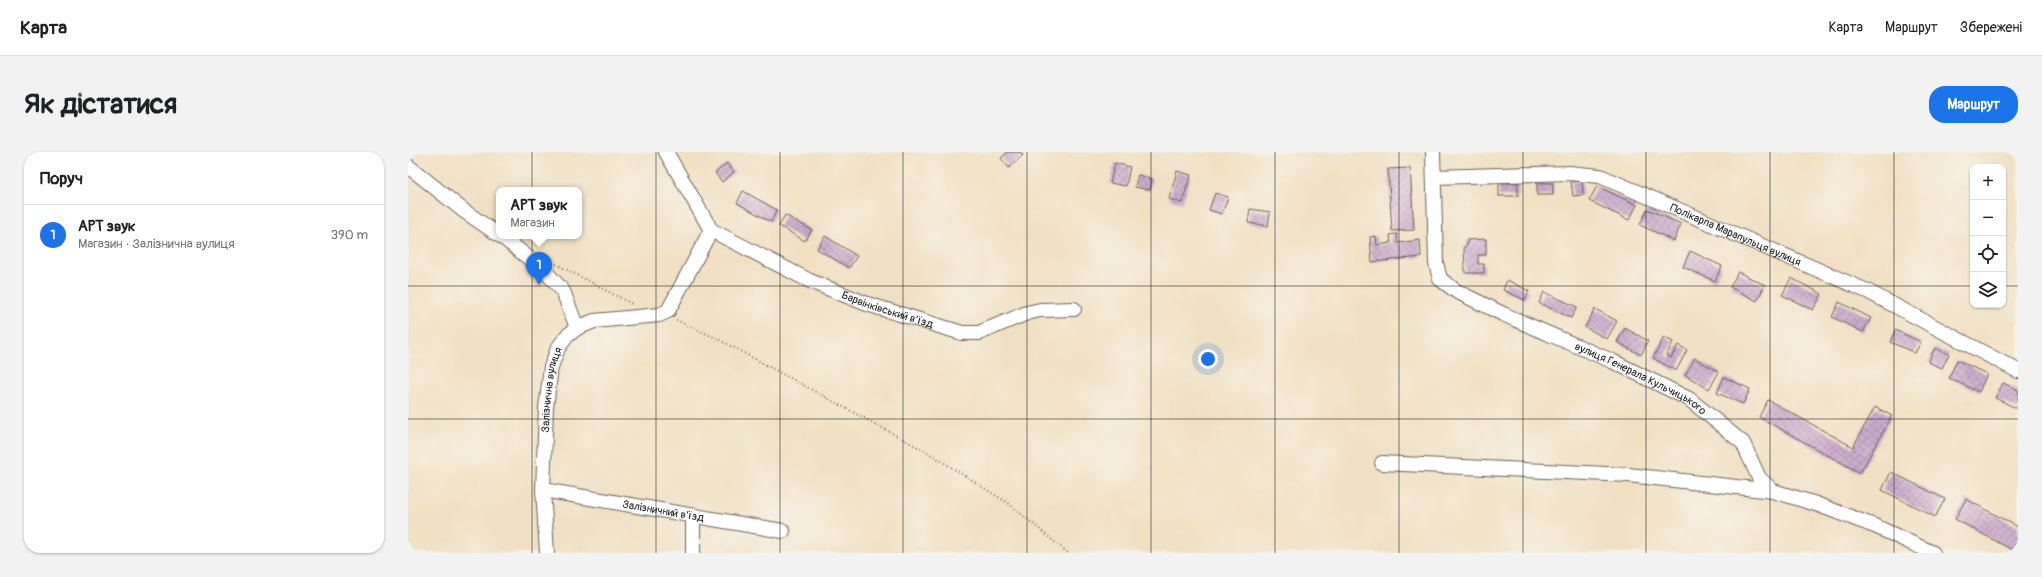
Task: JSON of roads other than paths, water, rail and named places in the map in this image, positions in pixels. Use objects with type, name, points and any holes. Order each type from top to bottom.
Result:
[{"type":"street","points":[[666,152],[711,230]]},
{"type":"street","name":"вулиця Генерала Кульчицького","points":[[1434,152],[1436,263],[1440,279],[1456,292],[1505,315],[1612,361],[1689,399],[1743,443],[1759,478],[1773,491],[1816,504],[1877,527],[1933,553]]},
{"type":"street","points":[[408,166],[464,211],[496,232]]},
{"type":"street","name":"Полікарпа Марапульця вулиця","points":[[1434,177],[1570,173],[1600,176],[1867,292],[2018,372]]},
{"type":"street","name":"Барвінківський в’їзд","points":[[711,230],[817,284],[866,304],[962,333],[979,333],[1027,312],[1074,309]]},
{"type":"street","name":"Залізнична вулиця","points":[[547,553],[543,490],[546,408],[551,367],[558,348],[567,336],[577,328],[594,321],[664,313],[711,230]]},
{"type":"street","points":[[505,239],[545,271],[563,291],[577,328]]},
{"type":"street","points":[[1382,463],[1628,475],[1773,491]]},
{"type":"street","name":"Залізничний в’їзд","points":[[543,490],[783,531]]},
{"type":"street","points":[[693,515],[693,553]]},
{"type":"place","name":"АРТ звук","points":[[539,285]]}]
